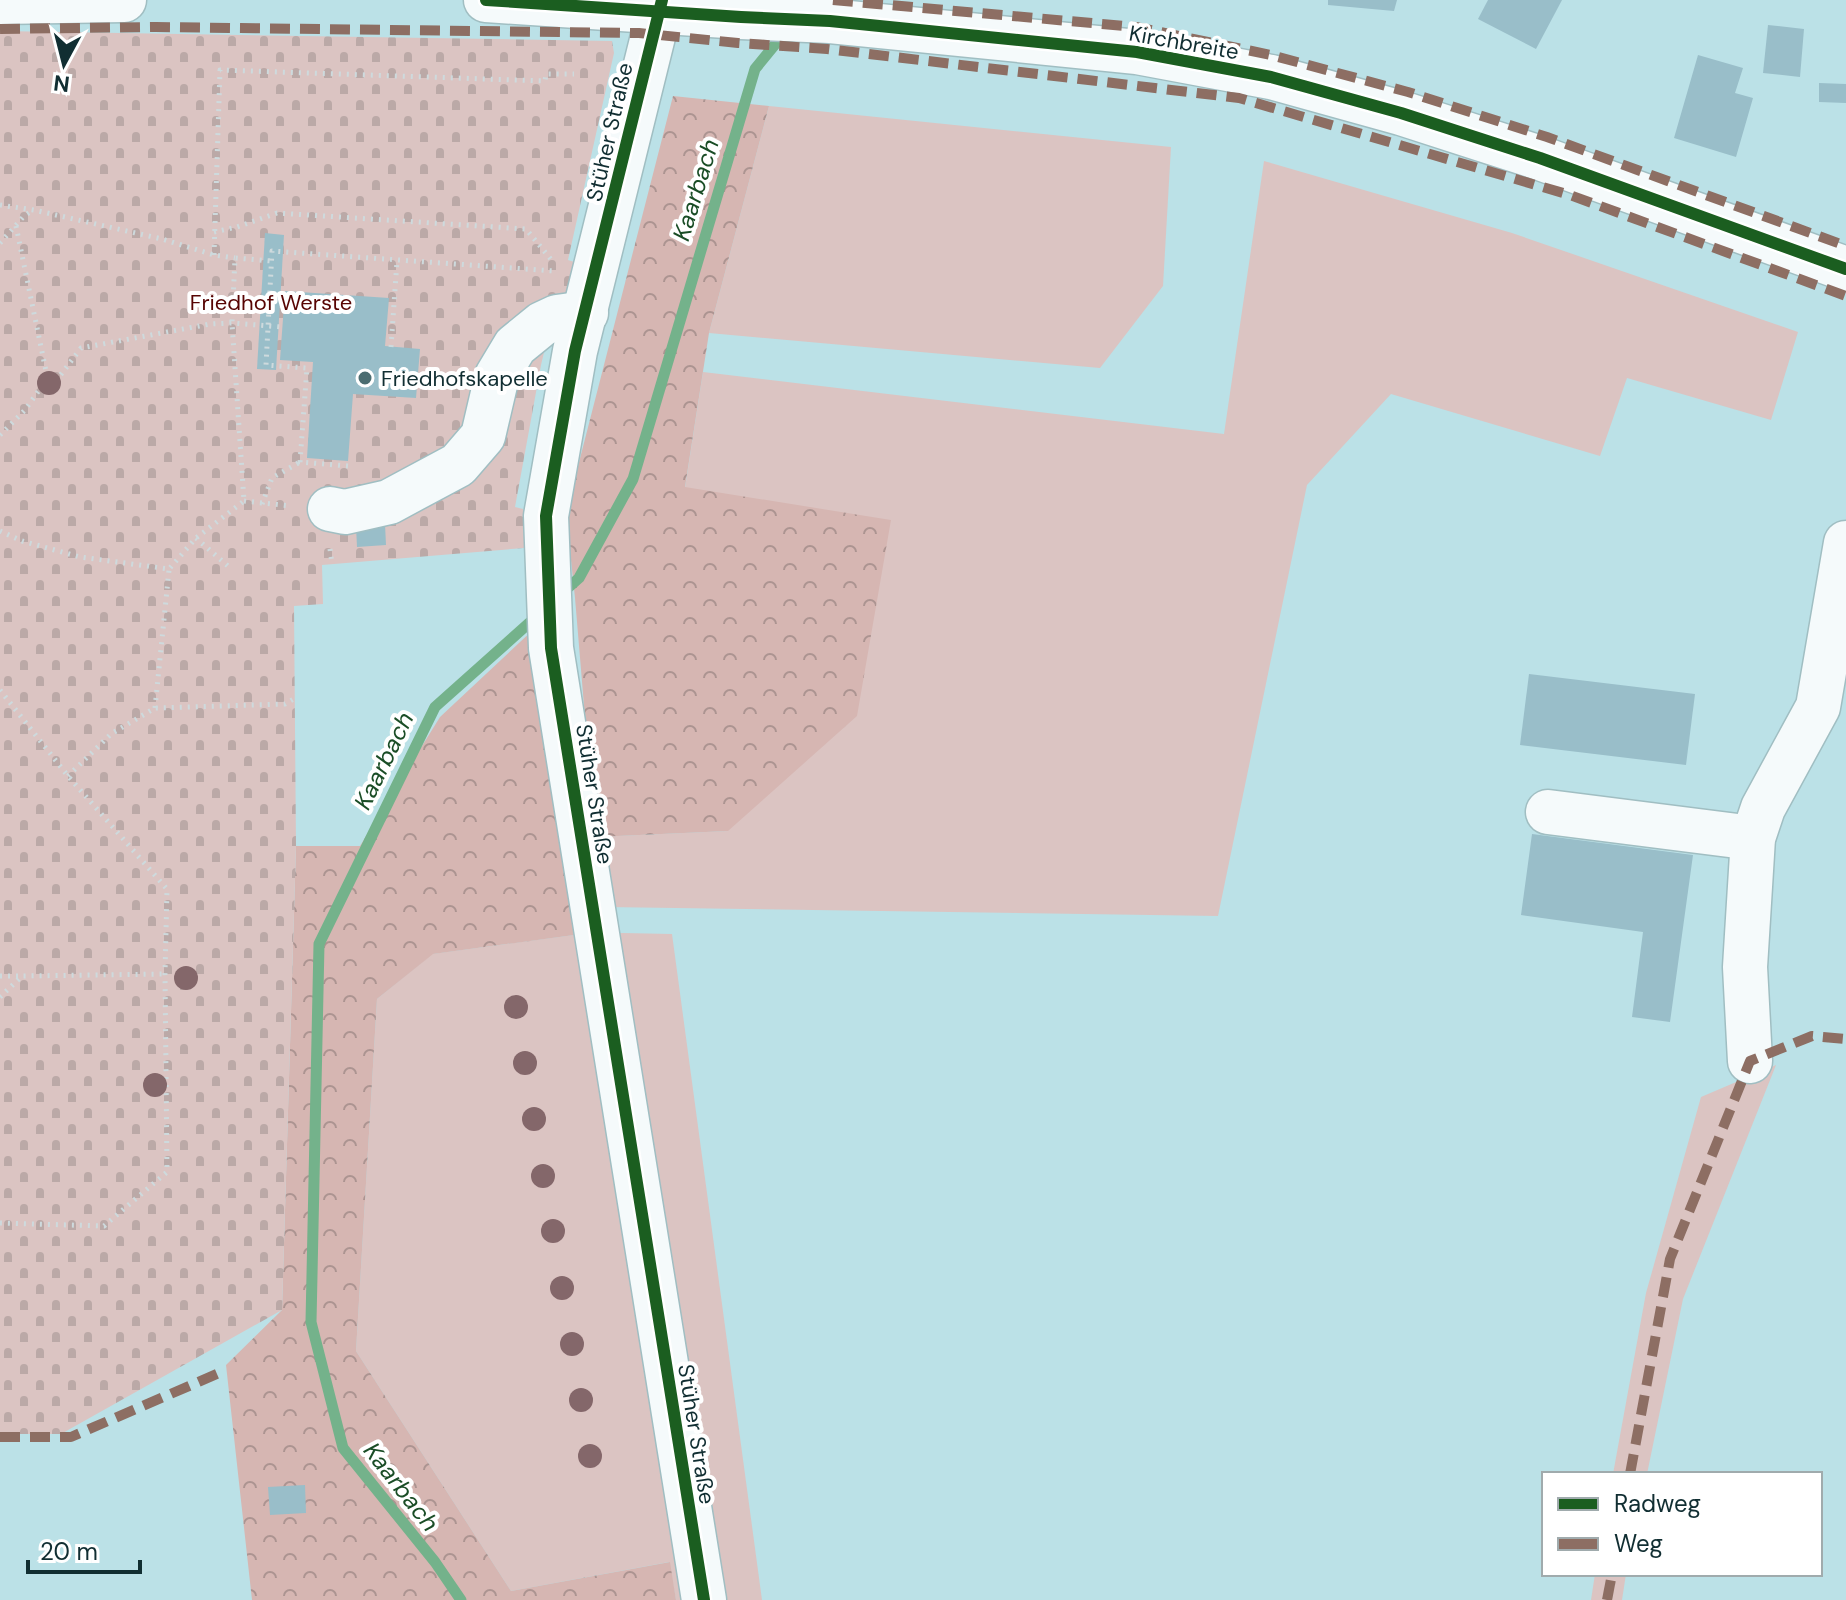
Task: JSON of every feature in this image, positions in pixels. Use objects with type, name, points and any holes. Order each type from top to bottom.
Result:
[{"type":"street","points":[[0,2],[124,0]]},
{"type":"street","name":"Kirchbreite","points":[[486,0],[661,6],[741,17],[830,21],[1137,52],[1271,77],[1401,113],[1540,158],[1846,269]]},
{"type":"street","name":"Stüher Straße","points":[[661,6],[575,351],[546,516],[547,582],[551,648],[704,1600]]},
{"type":"street","points":[[329,528],[345,512],[389,502],[458,465],[483,436],[497,376],[515,346],[542,324],[557,317],[586,313]]},
{"type":"street","points":[[1750,1061],[1745,967],[1753,838],[1763,808],[1818,707],[1846,543]]},
{"type":"street","points":[[1548,812],[1753,838]]},
{"type":"path","points":[[214,255],[220,70],[545,81],[546,74],[574,74]]},
{"type":"path","points":[[0,205],[162,239],[214,255],[272,261]]},
{"type":"path","points":[[0,243],[24,216],[34,210]]},
{"type":"path","points":[[214,232],[277,213],[526,229],[549,255]]},
{"type":"path","points":[[16,226],[47,376]]},
{"type":"path","points":[[300,462],[307,368],[266,365],[272,251],[544,270]]},
{"type":"path","points":[[155,708],[169,569],[196,538],[244,501],[232,323],[235,258]]},
{"type":"path","points":[[391,347],[397,261]]},
{"type":"path","points":[[42,386],[51,390],[55,387],[56,381],[81,348],[210,324],[282,327]]},
{"type":"path","points":[[47,376],[56,381]]},
{"type":"path","points":[[0,435],[25,410],[47,376]]},
{"type":"path","points":[[262,504],[272,478],[300,462],[348,466]]},
{"type":"path","points":[[329,528],[332,564]]},
{"type":"path","points":[[0,531],[22,541],[80,557],[169,569]]},
{"type":"path","points":[[196,538],[229,567]]},
{"type":"path","points":[[0,690],[68,776],[167,889],[167,1172],[104,1226],[0,1223]]},
{"type":"path","points":[[68,776],[111,734],[155,708],[285,704],[297,697]]},
{"type":"path","points":[[0,976],[165,974]]},
{"type":"path","points":[[0,997],[22,976]]},
{"type":"green space","name":"Friedhof Werste","points":[[0,31],[612,41],[614,53],[568,260],[584,265],[550,327],[515,507],[523,509],[524,548],[322,565],[323,604],[294,606],[296,846],[282,1310],[61,1434],[0,1434]]},
{"type":"green space","points":[[673,96],[769,106],[709,333],[685,487],[891,520],[857,716],[728,831],[595,837],[566,513]]},
{"type":"green space","points":[[769,106],[1171,147],[1163,286],[1100,368],[709,333]]},
{"type":"green space","points":[[1264,161],[1512,233],[1798,332],[1771,420],[1627,378],[1600,456],[1391,394],[1307,485],[1218,916],[605,907],[595,837],[728,831],[685,488],[703,372],[1224,434]]},
{"type":"green space","points":[[535,628],[574,935],[433,954],[377,999],[356,1351],[511,1591],[670,1562],[676,1600],[252,1600],[226,1365],[282,1310],[296,846],[360,846],[440,717]]},
{"type":"green space","points":[[672,934],[762,1600],[676,1600],[669,1562],[511,1591],[356,1351],[377,999],[432,954],[574,935]]},
{"type":"green space","points":[[1776,1065],[1683,1299],[1647,1472],[1613,1472],[1646,1293],[1701,1097]]},
{"type":"green space","points":[[1595,1576],[1626,1576],[1622,1600],[1591,1600]]},
{"type":"building","points":[[1328,0],[1397,0],[1394,11],[1328,5]]},
{"type":"building","points":[[1488,0],[1562,0],[1536,49],[1478,19]]},
{"type":"building","points":[[1768,25],[1804,29],[1800,77],[1763,73]]},
{"type":"building","points":[[1698,55],[1743,68],[1735,93],[1753,98],[1736,157],[1674,138]]},
{"type":"building","points":[[1819,83],[1846,84],[1846,103],[1819,102]]},
{"type":"building","points":[[265,233],[284,235],[276,370],[257,369]]},
{"type":"building","name":"Friedhofskapelle","points":[[285,291],[389,298],[385,346],[420,349],[416,398],[353,394],[348,461],[307,458],[313,362],[280,360]]},
{"type":"building","points":[[385,524],[386,545],[357,547],[356,526]]},
{"type":"building","points":[[1529,674],[1695,694],[1686,765],[1520,745]]},
{"type":"building","points":[[1532,834],[1693,855],[1670,1022],[1632,1017],[1643,932],[1521,915]]},
{"type":"building","points":[[305,1485],[306,1513],[270,1515],[268,1487]]},
{"type":"waterway","name":"Kaarbach","points":[[560,595],[579,578],[633,479],[755,69],[786,31]]},
{"type":"waterway","name":"Kaarbach","points":[[461,1600],[435,1562],[343,1448],[311,1322],[319,944],[435,707],[538,615]]},
{"type":"marked path","points":[[833,0],[1136,27],[1271,55],[1408,92],[1547,137],[1846,246]]},
{"type":"marked path","points":[[0,29],[156,27],[639,33],[827,49],[1239,98],[1570,195],[1846,296]]},
{"type":"marked path","points":[[1630,1472],[1670,1259],[1750,1061],[1812,1036],[1846,1039]]},
{"type":"marked path","points":[[0,1437],[71,1437],[219,1373]]},
{"type":"marked path","points":[[1607,1600],[1612,1576]]},
{"type":"cycle path","points":[[486,0],[830,21],[1137,52],[1271,77],[1401,113],[1540,158],[1846,269]]},
{"type":"cycle path","points":[[662,0],[575,351],[546,516],[551,648],[704,1600]]},
{"type":"place","name":"Friedhofskapelle","points":[[365,378]]}]
